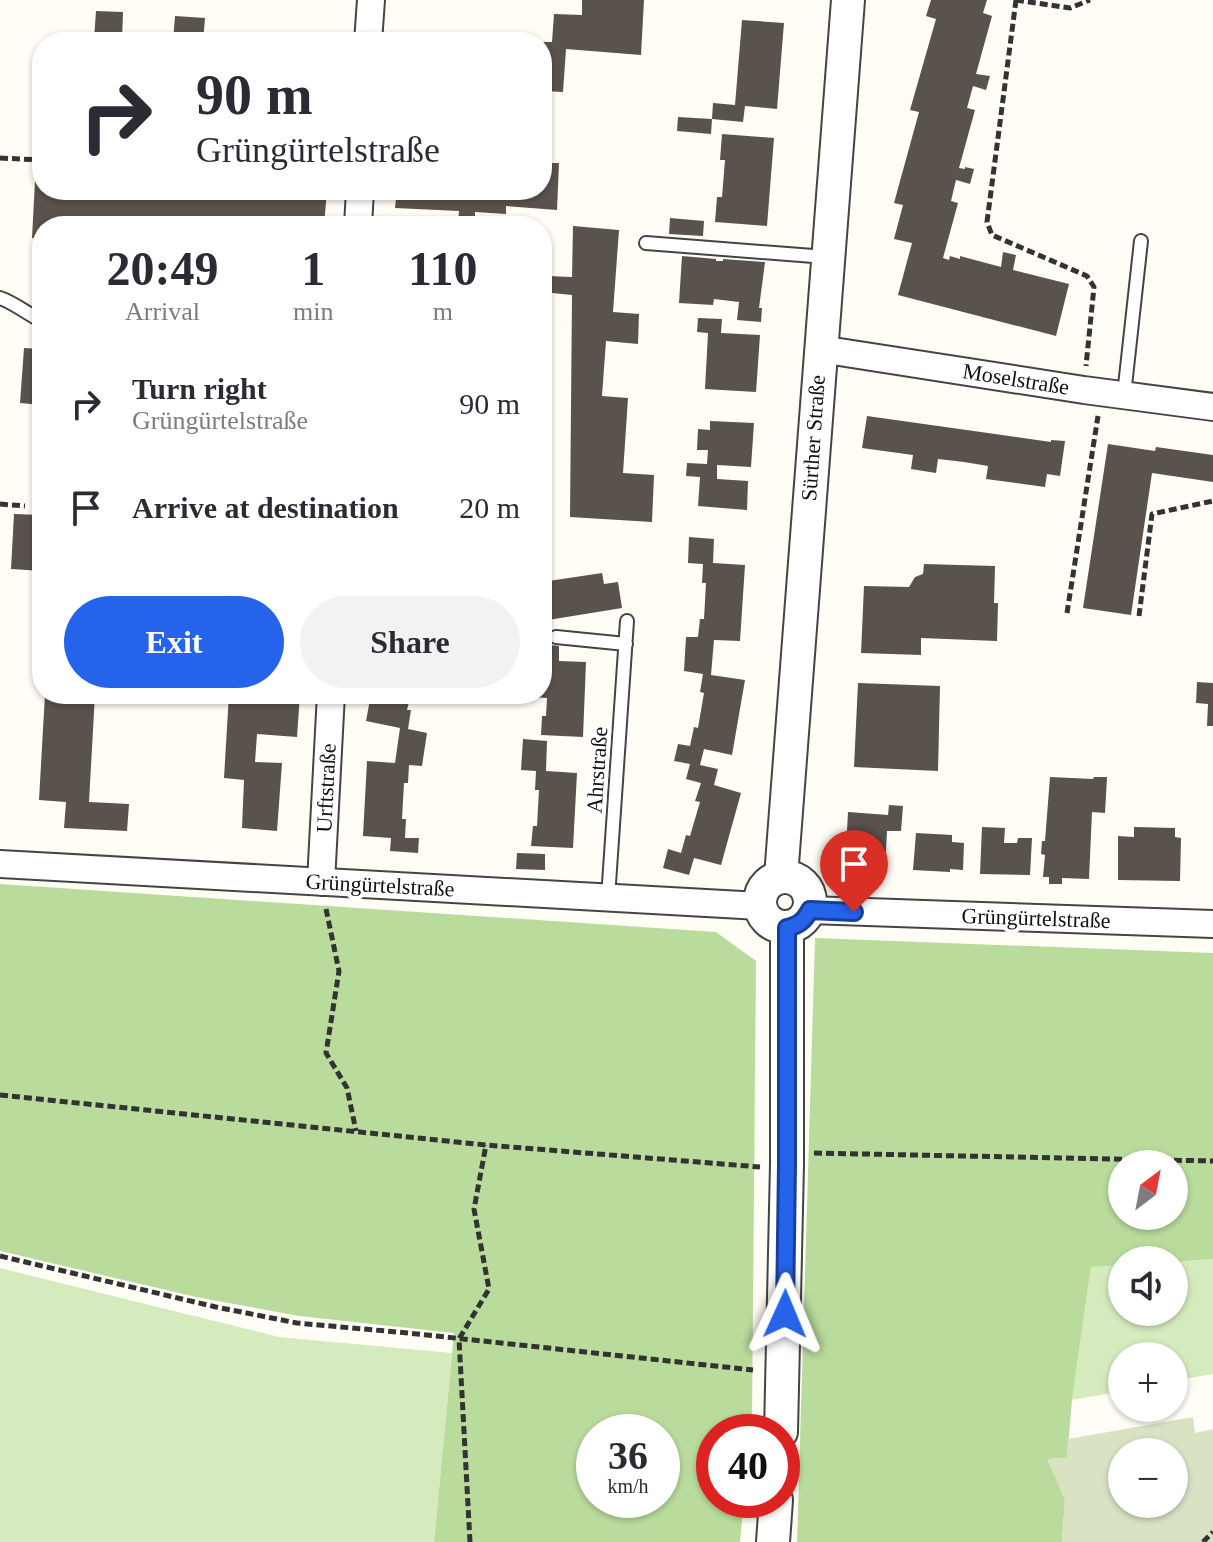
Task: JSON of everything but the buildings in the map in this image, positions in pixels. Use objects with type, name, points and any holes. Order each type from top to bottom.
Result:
[{"type":"street","points":[[369,32],[371,0]]},
{"type":"street","name":"Sürther Straße","points":[[781,877],[848,0]]},
{"type":"street","name":"Moselstraße","points":[[820,349],[1213,407]]},
{"type":"street","name":"Urftstraße","points":[[321,882],[330,704]]},
{"type":"street","name":"Grüngürtelstraße","points":[[0,864],[760,906]]},
{"type":"street","points":[[782,1414],[787,1164],[798,919],[810,897],[805,885],[794,878],[781,877],[769,882],[761,893],[760,906],[769,923],[777,927],[798,919]]},
{"type":"street","name":"Grüngürtelstraße","points":[[798,919],[1213,924]]},
{"type":"street","points":[[773,1542],[775,1518]]},
{"type":"lane","points":[[1103,393],[1141,241]]},
{"type":"lane","points":[[646,243],[827,257]]},
{"type":"lane","points":[[0,298],[13,302],[32,316]]},
{"type":"lane","name":"Ahrstraße","points":[[608,898],[627,621]]},
{"type":"lane","points":[[556,637],[626,644]]},
{"type":"path","points":[[1067,613],[1103,393],[1094,287],[1087,276],[992,235],[987,222],[1016,0],[1070,8],[1090,0]]},
{"type":"path","points":[[0,158],[32,160]]},
{"type":"path","points":[[1139,616],[1152,514],[1213,501]]},
{"type":"path","points":[[321,882],[339,971],[326,1053],[347,1088],[356,1131]]},
{"type":"path","points":[[0,1095],[486,1145],[767,1167],[787,1164],[807,1153],[1213,1161]]},
{"type":"path","points":[[470,1542],[459,1339],[489,1289],[474,1209],[486,1145]]},
{"type":"path","points":[[0,1256],[297,1323],[784,1374]]},
{"type":"path","points":[[1203,1542],[1213,1532]]},
{"type":"green space","points":[[0,884],[716,932],[756,961],[752,1414],[696,1414],[696,1518],[742,1518],[740,1542],[434,1542],[454,1333],[299,1316],[196,1297],[0,1251]]},
{"type":"green space","points":[[815,938],[1213,953],[1213,1259],[1188,1261],[1188,1246],[1108,1246],[1108,1266],[1091,1267],[1067,1458],[1048,1459],[1065,1500],[1062,1542],[797,1542]]},
{"type":"green space","points":[[1213,1259],[1213,1374],[1188,1378],[1188,1342],[1108,1342],[1108,1394],[1072,1400],[1091,1267],[1108,1266],[1108,1326],[1188,1326],[1188,1261]]},
{"type":"green space","points":[[0,1268],[279,1337],[452,1353],[434,1542],[0,1542]]},
{"type":"green space","points":[[1193,1417],[1195,1433],[1213,1429],[1213,1542],[1062,1542],[1065,1500],[1047,1459],[1067,1458],[1068,1439],[1165,1422],[1188,1422],[1188,1418]]},
{"type":"route","points":[[785,1314],[787,928],[805,919],[810,910],[854,912]]}]
